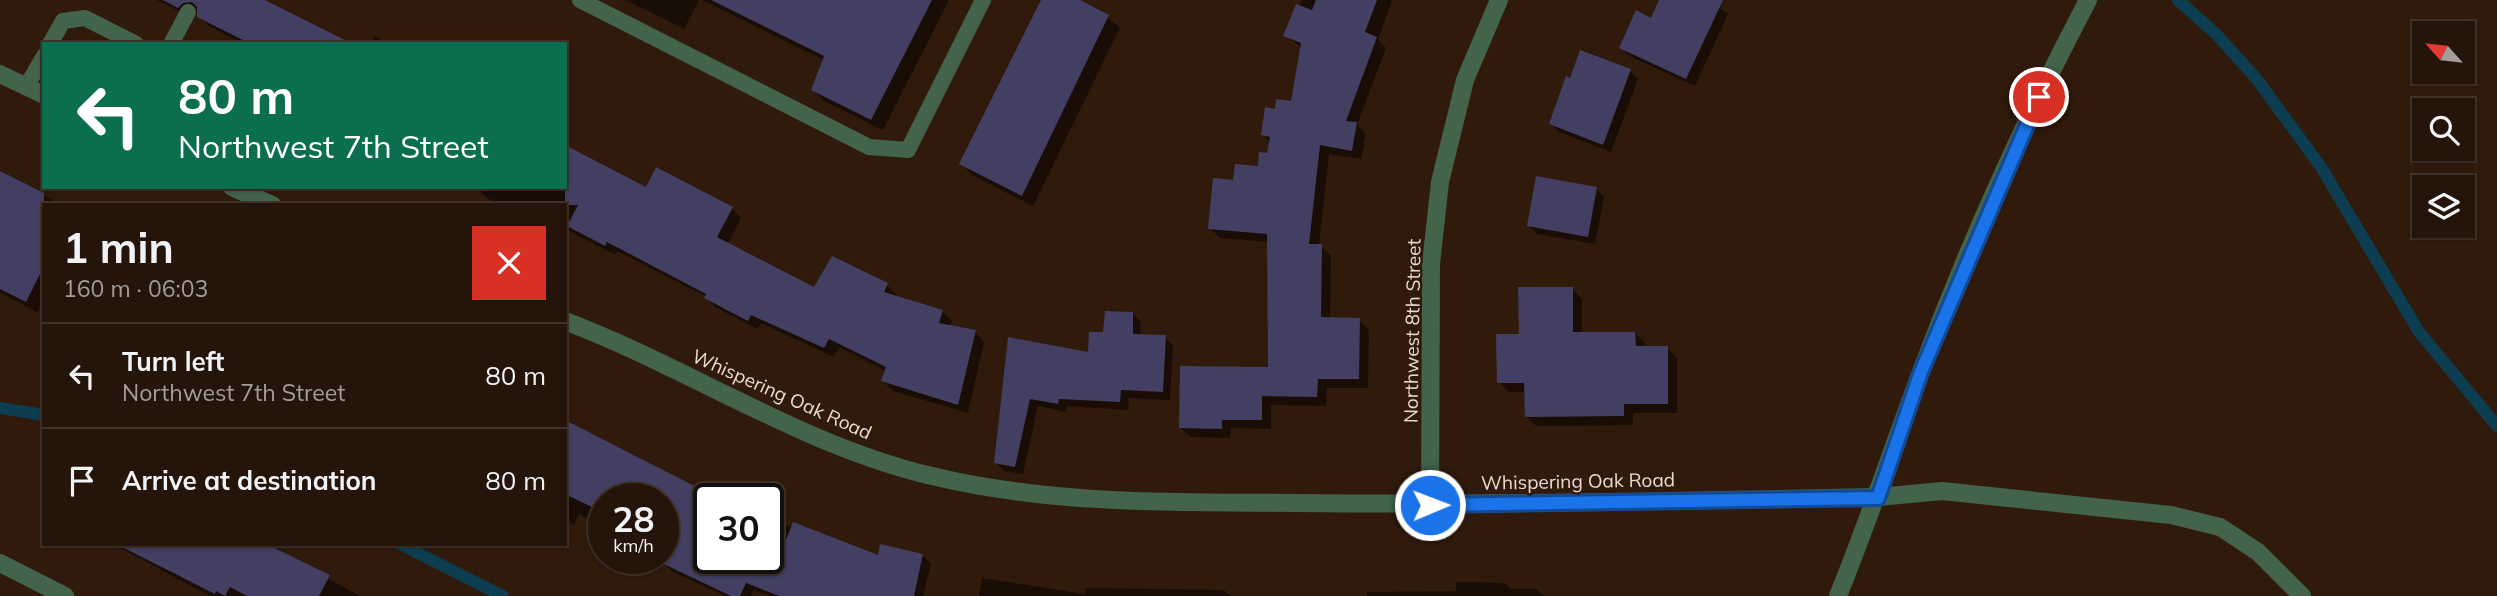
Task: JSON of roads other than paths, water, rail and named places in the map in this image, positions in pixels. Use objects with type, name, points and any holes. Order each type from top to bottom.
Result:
[{"type":"street","name":"Northwest 8th Street","points":[[1430,505],[1431,264],[1440,182],[1465,80],[1499,0]]},
{"type":"street","points":[[1838,596],[1878,498],[1921,372],[1973,245],[2050,73],[2088,0]]},
{"type":"street","points":[[0,74],[42,94]]},
{"type":"street","points":[[236,189],[268,203]]},
{"type":"street","name":"Whispering Oak Road","points":[[567,322],[834,444],[930,476],[1034,496],[1129,501],[1430,505],[1878,498],[1942,491],[2171,514],[2220,527],[2258,552],[2302,596]]},
{"type":"street","points":[[0,563],[65,596]]},
{"type":"lane","points":[[580,0],[869,147],[908,150],[983,0]]},
{"type":"lane","points":[[172,42],[188,12]]},
{"type":"lane","points":[[51,42],[63,21],[85,18],[132,42]]},
{"type":"lane","points":[[26,87],[42,59]]},
{"type":"waterway","points":[[2178,0],[2216,34],[2256,78],[2321,167],[2419,332],[2497,426]]},
{"type":"waterway","points":[[0,408],[42,415]]},
{"type":"waterway","points":[[404,546],[503,596]]}]
